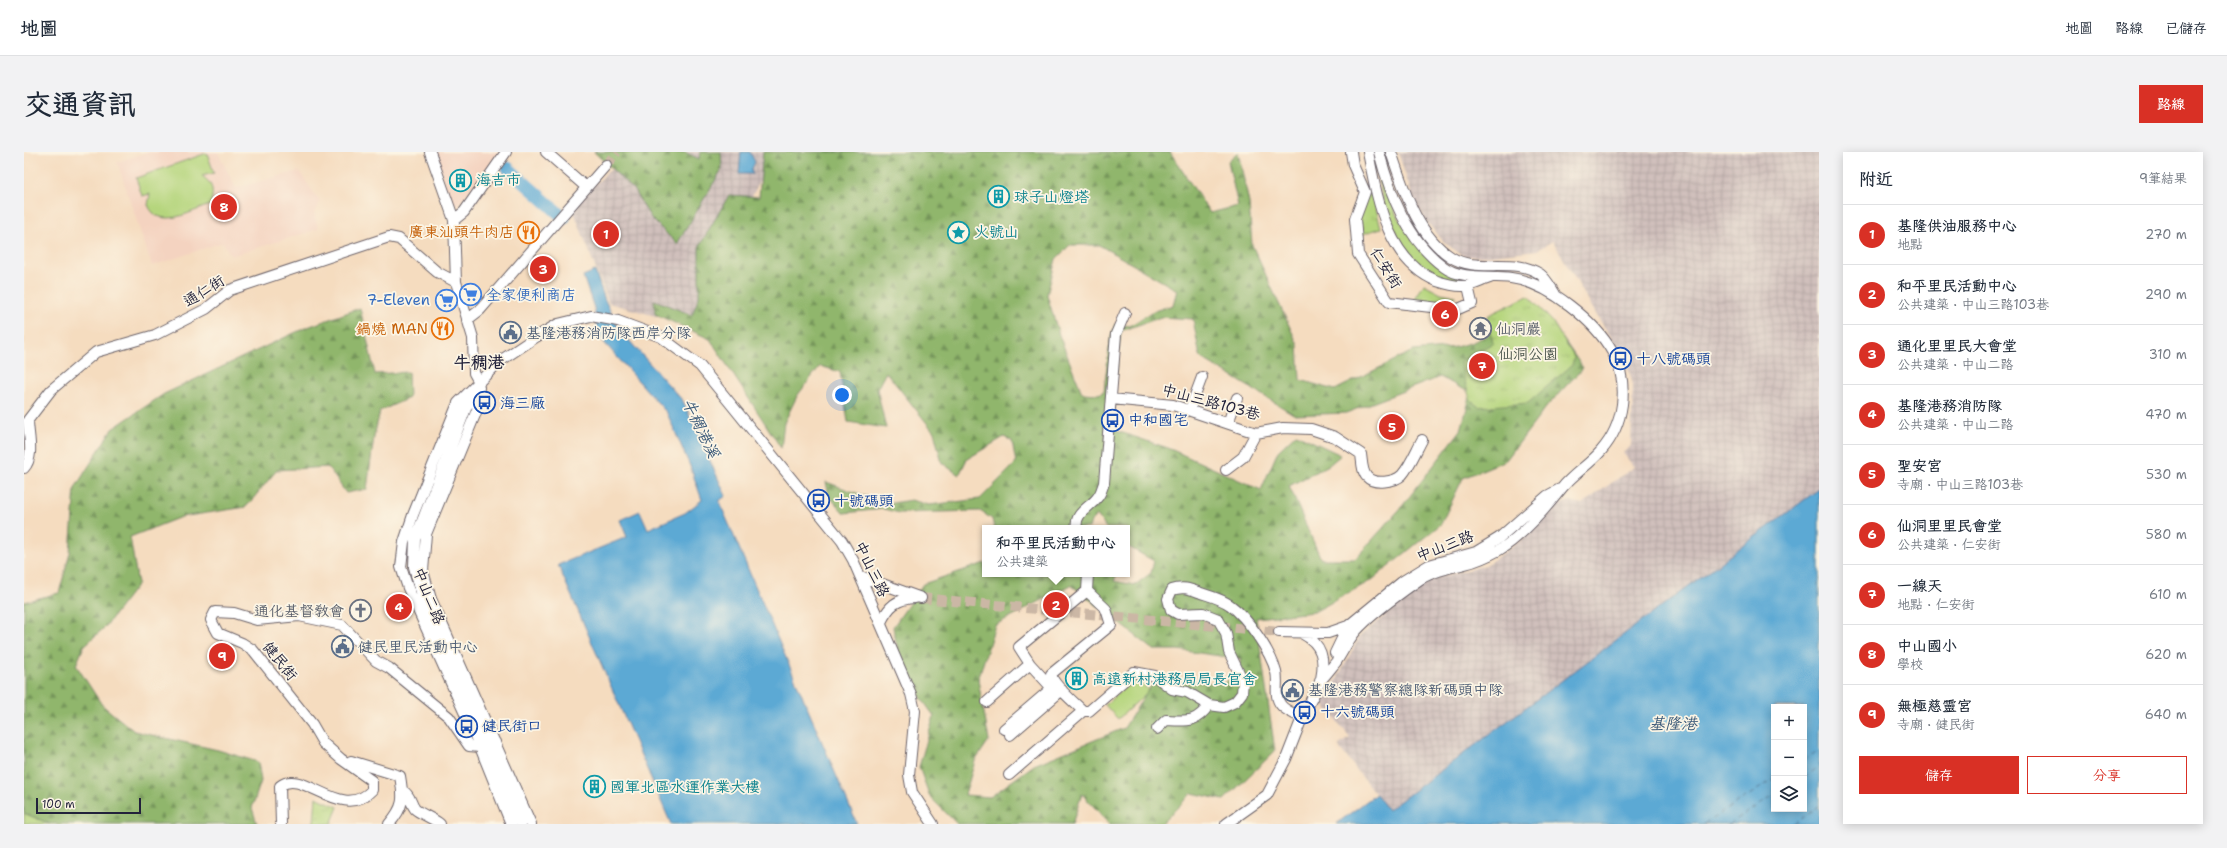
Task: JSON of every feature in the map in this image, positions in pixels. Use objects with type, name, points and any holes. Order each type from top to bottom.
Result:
[{"type":"street","points":[[430,152],[454,220],[456,282],[472,338],[474,373],[480,382]]},
{"type":"street","points":[[454,220],[464,212],[506,152]]},
{"type":"street","points":[[546,152],[586,187]]},
{"type":"street","name":"仁安街","points":[[1351,152],[1353,164],[1365,192],[1355,219],[1358,254],[1389,302],[1456,310],[1472,303],[1468,286]]},
{"type":"street","points":[[1368,152],[1381,211],[1402,253],[1412,266],[1427,277],[1444,283],[1468,286],[1494,277]]},
{"type":"street","name":"中山三路","points":[[1320,681],[1336,662],[1355,632],[1420,578],[1468,564],[1501,549],[1555,499],[1563,487],[1599,453],[1611,439],[1621,411],[1624,386],[1620,366],[1608,345],[1594,328],[1556,295],[1513,278],[1463,274],[1445,268],[1417,239],[1403,219],[1392,194],[1379,152]]},
{"type":"street","points":[[1391,152],[1409,203],[1419,222],[1452,258],[1463,262],[1477,264],[1523,265],[1541,275],[1556,295]]},
{"type":"street","points":[[467,320],[480,310],[606,165]]},
{"type":"street","name":"通仁街","points":[[24,468],[29,457],[30,446],[28,420],[51,390],[96,352],[155,335],[206,309],[230,290],[389,237],[399,239],[437,272],[456,282]]},
{"type":"street","points":[[1076,525],[1075,522],[1080,514],[1098,497],[1104,483],[1116,334],[1125,313]]},
{"type":"street","name":"中山三路","points":[[591,316],[616,320],[661,337],[700,366],[842,541],[881,622],[911,694],[915,711],[909,775],[912,792],[933,824]]},
{"type":"street","name":"中山二路","points":[[511,824],[488,745],[408,588],[401,567],[404,542],[413,515],[458,403],[500,361],[536,337],[558,324],[591,316]]},
{"type":"street","points":[[1190,409],[1202,377]]},
{"type":"street","name":"中山二路","points":[[480,382],[477,410],[426,534],[422,560],[423,571],[431,598],[488,745],[522,824]]},
{"type":"street","points":[[1228,423],[1237,398]]},
{"type":"street","name":"中山三路103巷","points":[[1111,399],[1151,401],[1190,409],[1256,433],[1283,428],[1311,429],[1335,437],[1361,454],[1366,477],[1372,481],[1397,479],[1402,474],[1422,440]]},
{"type":"street","points":[[1226,470],[1242,457],[1256,433]]},
{"type":"street","name":"中山三路","points":[[1226,824],[1267,795],[1286,759],[1302,718],[1348,626],[1403,581],[1429,565],[1476,552],[1499,538],[1547,496],[1563,487]]},
{"type":"street","points":[[860,576],[921,598],[900,599],[888,608],[881,622]]},
{"type":"street","points":[[1062,690],[1007,732],[1052,688],[1030,664],[1019,648],[1087,591],[1088,577]]},
{"type":"street","points":[[1009,775],[1083,711],[1089,711],[1134,672],[1155,676],[1172,689],[1186,692],[1209,705],[1224,707],[1235,702],[1242,693],[1244,681],[1229,652],[1226,633],[1218,619],[1202,614],[1178,614],[1171,610],[1168,600],[1172,590],[1180,587],[1189,588],[1230,605],[1244,619],[1267,650],[1273,664],[1276,674],[1278,699],[1281,706],[1302,718]]},
{"type":"street","points":[[1083,711],[1051,678],[1051,674],[1111,625],[1106,609],[1087,591]]},
{"type":"street","name":"健民街","points":[[281,824],[280,786],[286,781],[293,781],[321,794],[339,800],[366,797],[372,790],[372,781],[341,759],[324,743],[312,724],[253,650],[242,643],[218,633],[211,620],[215,612],[234,613],[257,620],[299,616],[342,625],[376,661],[389,668],[449,717],[468,746],[488,745]]},
{"type":"street","points":[[1279,632],[1303,634],[1335,632],[1348,626]]},
{"type":"street","points":[[1303,634],[1317,643],[1321,650],[1323,668],[1320,681]]},
{"type":"street","points":[[987,702],[1030,664]]},
{"type":"street","points":[[1157,729],[1166,720],[1188,721],[1201,717],[1209,705]]},
{"type":"street","points":[[488,745],[531,824]]},
{"type":"street","points":[[341,759],[400,776],[403,791],[400,811],[389,824]]},
{"type":"street","points":[[403,791],[408,794],[416,810],[431,817],[440,824]]},
{"type":"shaded area","points":[[148,152],[218,152],[236,188],[299,171],[320,202],[314,212],[318,229],[231,256],[223,242],[152,266],[117,162]]},
{"type":"shaded area","name":"海吉市","points":[[435,152],[499,152],[453,211]]},
{"type":"shaded area","points":[[635,152],[838,152],[771,158],[688,325],[609,303],[572,207],[608,172]]},
{"type":"shaded area","points":[[1398,152],[1819,152],[1819,489],[1388,810],[1338,746],[1350,737],[1318,698],[1333,686],[1360,636],[1429,580],[1486,565],[1519,542],[1558,505],[1570,501],[1582,504],[1634,467],[1623,453],[1631,445],[1633,385],[1626,359],[1599,319],[1553,241],[1537,250],[1474,257],[1462,255],[1445,243],[1426,221],[1412,195]]},
{"type":"green space","points":[[594,152],[685,152],[699,159],[700,152],[721,152],[722,169],[677,244],[651,218],[633,189]]},
{"type":"green space","points":[[763,152],[1170,152],[1210,213],[1238,206],[1228,161],[1238,152],[1249,203],[1252,245],[1298,345],[1300,380],[1335,390],[1413,351],[1456,347],[1473,342],[1488,335],[1497,311],[1551,321],[1583,368],[1548,405],[1506,460],[1463,478],[1441,524],[1372,580],[1314,612],[1256,618],[1275,751],[1224,800],[1192,793],[1161,824],[1110,824],[1082,794],[1072,824],[957,824],[930,797],[919,767],[934,716],[902,671],[893,627],[923,584],[982,564],[982,577],[1116,577],[1114,581],[1135,585],[1151,573],[1154,561],[1130,548],[1130,525],[1104,525],[1097,515],[1091,521],[1090,525],[993,525],[992,519],[980,511],[899,513],[884,509],[844,513],[829,496],[826,482],[887,504],[911,500],[929,505],[980,499],[1016,463],[1012,441],[1004,437],[967,459],[959,475],[942,463],[934,432],[886,372],[877,389],[886,428],[848,422],[840,372],[820,366],[797,396],[784,423],[781,448],[710,339],[655,314],[654,300],[692,315],[699,297],[699,247],[729,195],[759,197]],"holes":[[[1070,245],[1099,245],[1177,290],[1173,305],[1151,312],[1130,326],[1115,324],[1110,340],[1104,391],[1099,394],[1082,393],[1059,335],[1047,295],[1056,259]],[[1161,317],[1193,319],[1200,357],[1295,415],[1346,413],[1440,377],[1471,393],[1461,430],[1400,509],[1355,559],[1321,559],[1289,486],[1329,465],[1341,455],[1296,434],[1278,451],[1261,490],[1168,448],[1117,431],[1113,405],[1121,331]],[[1071,585],[1154,650],[1178,650],[1241,659],[1237,672],[1224,684],[1155,679],[1124,728],[1034,765],[990,797],[965,795],[975,761],[989,740],[978,680],[995,625]]]},
{"type":"green space","points":[[1372,152],[1396,214],[1413,241],[1435,264],[1475,280],[1459,282],[1431,274],[1408,256],[1387,216]]},
{"type":"green space","points":[[207,153],[214,173],[202,176],[209,182],[212,189],[210,205],[176,217],[160,217],[153,213],[148,205],[150,194],[142,196],[136,178]]},
{"type":"green space","points":[[1372,192],[1381,228],[1357,236],[1356,219],[1366,193]]},
{"type":"green space","points":[[1424,284],[1441,293],[1455,296],[1449,306],[1414,301]]},
{"type":"green space","name":"仙洞公園","points":[[1528,296],[1552,321],[1574,357],[1572,365],[1528,403],[1479,407],[1470,400],[1460,362],[1493,343],[1487,316]]},
{"type":"green space","points":[[360,308],[375,374],[408,372],[409,398],[380,411],[374,437],[367,489],[346,493],[328,467],[277,470],[246,507],[181,517],[130,537],[138,584],[105,627],[84,646],[76,665],[102,705],[134,731],[218,750],[258,762],[261,781],[252,808],[257,824],[50,824],[24,813],[24,602],[59,593],[70,553],[75,488],[112,429],[164,394],[305,328]]},
{"type":"green space","points":[[1136,677],[1149,691],[1118,719],[1105,705]]},
{"type":"green space","points":[[316,797],[338,807],[331,824],[310,824],[314,822]]},
{"type":"green space","points":[[24,813],[50,824],[24,824]]},
{"type":"water","points":[[741,152],[750,152],[755,162],[751,171],[753,174],[739,174]]},
{"type":"water","points":[[595,271],[605,300],[618,328],[683,401],[726,496],[719,501],[857,824],[671,824],[558,565],[627,537],[620,520],[640,511],[648,529],[685,513],[702,500],[690,466],[667,413],[602,340],[597,330],[594,308],[583,276]]},
{"type":"water","name":"基隆港","points":[[1819,489],[1819,824],[1336,824],[1376,794],[1388,810]]},
{"type":"waterway","name":"牛稠港溪","points":[[508,168],[564,218]]},
{"type":"ferry route","points":[[1807,758],[1819,750]]},
{"type":"ferry route","points":[[1806,776],[1819,767]]},
{"type":"ferry route","points":[[1704,824],[1771,781]]},
{"type":"ferry route","points":[[1729,824],[1771,798]]},
{"type":"ferry route","points":[[1793,824],[1819,807]]},
{"type":"tunnel","points":[[606,165],[617,152]]},
{"type":"tunnel","points":[[921,598],[1279,632]]},
{"type":"place","name":"海吉市","points":[[460,180]]},
{"type":"place","name":"球子山燈塔","points":[[998,197]]},
{"type":"place","name":"中山國小","points":[[224,207]]},
{"type":"place","name":"廣東汕頭牛肉店","points":[[529,232]]},
{"type":"place","name":"火號山","points":[[958,232]]},
{"type":"place","name":"基隆供油服務中心","points":[[606,234]]},
{"type":"place","name":"通化里里民大會堂","points":[[543,269]]},
{"type":"place","name":"全家便利商店","points":[[470,295]]},
{"type":"place","name":"7-Eleven","points":[[446,300]]},
{"type":"place","name":"仙洞里里民會堂","points":[[1445,314]]},
{"type":"place","name":"鍋燒 MAN","points":[[443,329]]},
{"type":"place","name":"仙洞巖","points":[[1480,329]]},
{"type":"place","name":"基隆港務消防隊西岸分隊","points":[[510,333]]},
{"type":"place","name":"十八號碼頭","points":[[1621,359]]},
{"type":"place","name":"一線天","points":[[1482,366]]},
{"type":"place","name":"海三廠","points":[[485,403]]},
{"type":"place","name":"中和國宅","points":[[1113,420]]},
{"type":"place","name":"聖安宮","points":[[1392,427]]},
{"type":"place","name":"十號碼頭","points":[[819,501]]},
{"type":"place","name":"和平里民活動中心","points":[[1056,605]]},
{"type":"place","name":"基隆港務消防隊","points":[[399,607]]},
{"type":"place","name":"通化基督教會","points":[[360,611]]},
{"type":"place","name":"健民里民活動中心","points":[[342,647]]},
{"type":"place","name":"無極慈靈宮","points":[[222,656]]},
{"type":"place","name":"高遠新村港務局局長官舍","points":[[1077,679]]},
{"type":"place","name":"基隆港務警察總隊新碼頭中隊","points":[[1293,690]]},
{"type":"place","name":"十六號碼頭","points":[[1305,712]]},
{"type":"place","name":"健民街口","points":[[466,726]]},
{"type":"place","name":"國軍北區水運作業大樓","points":[[595,787]]},
{"type":"district","name":"牛稠港","points":[[479,362]]}]
